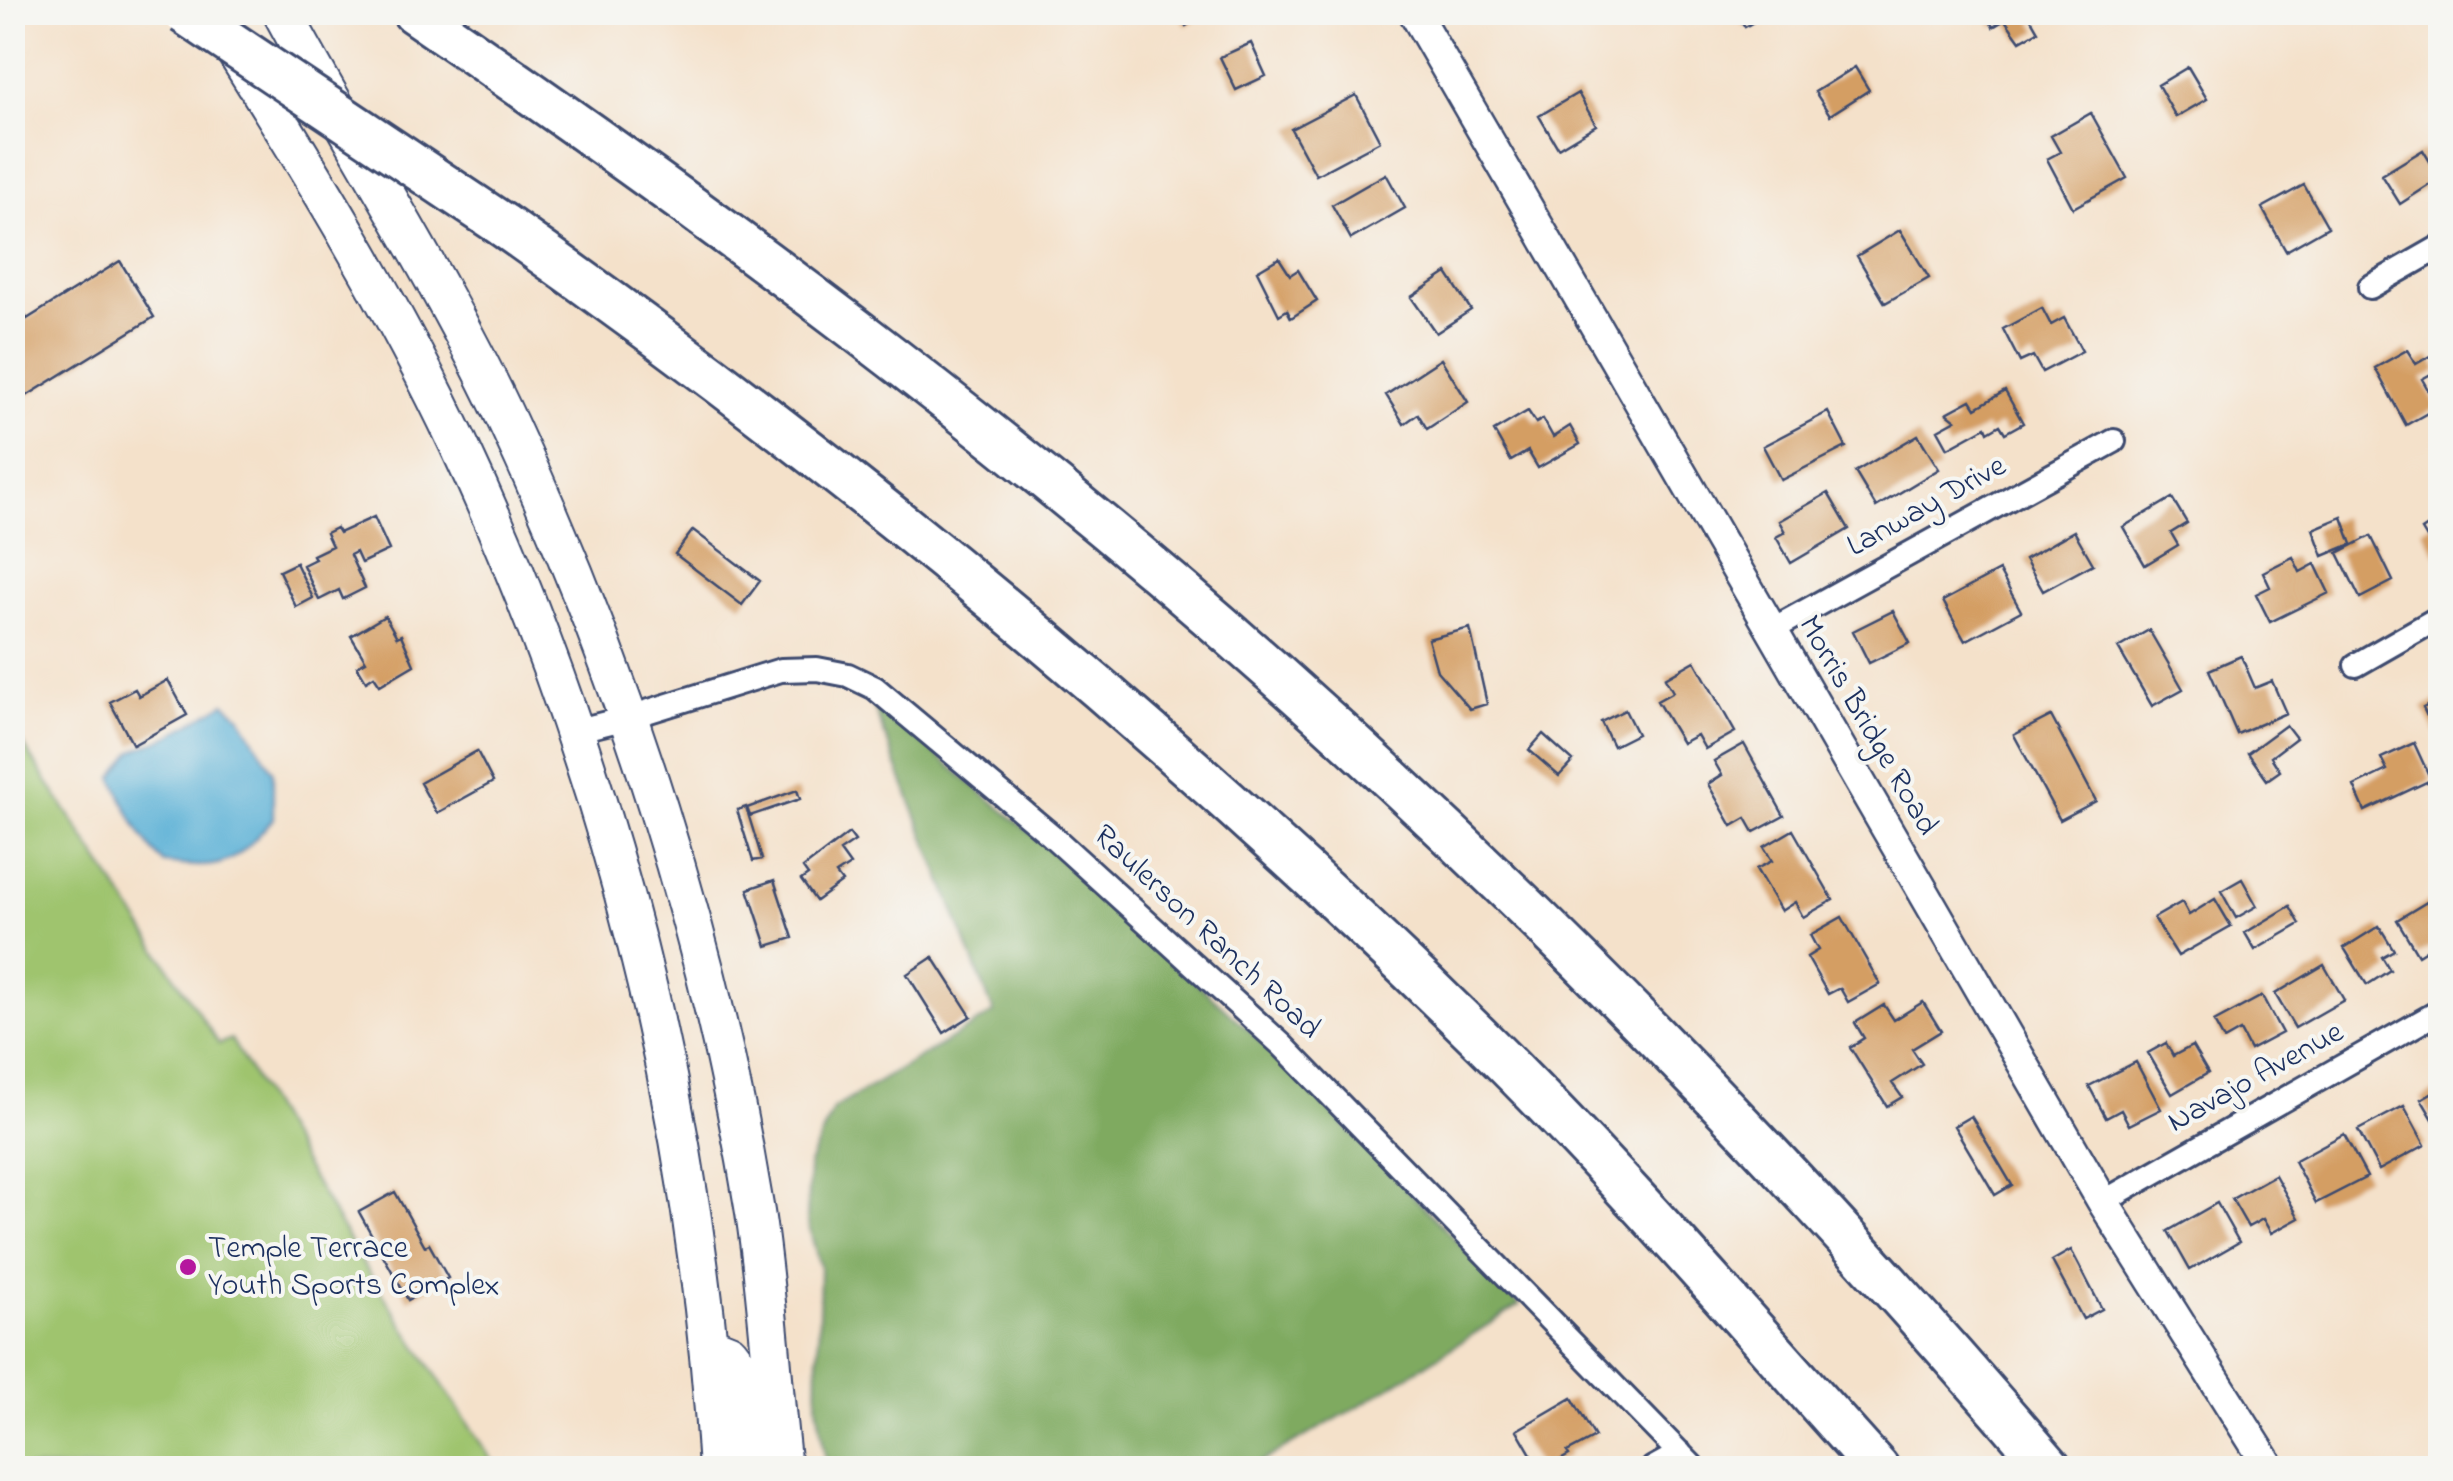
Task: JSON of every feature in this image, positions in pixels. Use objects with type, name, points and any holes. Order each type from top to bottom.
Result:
[{"type":"highway","points":[[184,12],[504,224],[849,482],[1031,629],[1200,776],[1487,1045],[1630,1192],[1877,1468]]},
{"type":"highway","points":[[414,12],[559,111],[840,317],[1048,481],[1273,672],[1567,949],[1686,1068],[1881,1275],[2050,1468]]},
{"type":"main road","points":[[210,12],[333,209],[456,438],[512,568],[574,731],[618,869],[667,1068],[702,1272],[718,1468]]},
{"type":"main road","points":[[282,12],[337,115],[416,248],[506,418],[545,503],[660,806],[718,1023],[755,1214],[782,1468]]},
{"type":"main road","points":[[709,1345],[729,1353],[740,1368],[753,1468]]},
{"type":"street","name":"Morris Bridge Road","points":[[1414,12],[2103,1202],[2270,1468]]},
{"type":"street","points":[[2370,287],[2440,247]]},
{"type":"street","name":"Lanway Drive","points":[[1771,630],[2114,441]]},
{"type":"street","points":[[2356,665],[2440,617]]},
{"type":"street","name":"Raulerson Ranch Road","points":[[574,731],[782,670],[817,669],[848,674],[875,688],[1051,835],[1282,1045],[1687,1461]]},
{"type":"street","name":"Navajo Avenue","points":[[2103,1202],[2440,1011]]},
{"type":"street","points":[[1653,1468],[1687,1461]]},
{"type":"green space","points":[[871,700],[1044,844],[1275,1054],[1519,1305],[1371,1399],[1250,1468],[827,1468],[817,1405],[820,1267],[807,1220],[809,1164],[833,1109],[994,1013]]},
{"type":"green space","name":"Temple Terrace Youth Sports Complex","points":[[13,729],[219,1044],[231,1039],[358,1256],[497,1468],[13,1468]]},
{"type":"water","points":[[225,703],[240,716],[273,771],[273,819],[248,846],[226,861],[201,866],[164,863],[141,833],[113,777],[133,751],[168,737]]},
{"type":"building","points":[[1178,12],[1208,12],[1186,26]]},
{"type":"building","points":[[1736,12],[1770,12],[1745,27]]},
{"type":"building","points":[[1985,12],[2042,12],[2031,19],[2038,31],[2020,41],[2005,20],[1993,27]]},
{"type":"building","points":[[1251,43],[1266,76],[1236,90],[1220,57]]},
{"type":"building","points":[[1855,67],[1869,90],[1830,115],[1815,92]]},
{"type":"building","points":[[2188,67],[2207,99],[2176,117],[2158,85]]},
{"type":"building","points":[[1578,93],[1596,125],[1558,148],[1539,116]]},
{"type":"building","points":[[1356,95],[1380,141],[1316,175],[1291,129]]},
{"type":"building","points":[[2091,113],[2127,178],[2073,208],[2047,159],[2060,152],[2051,136]]},
{"type":"building","points":[[2423,150],[2440,178],[2400,204],[2382,175]]},
{"type":"building","points":[[1386,174],[1405,208],[1351,239],[1332,205]]},
{"type":"building","points":[[2304,185],[2328,227],[2286,251],[2262,208]]},
{"type":"building","points":[[1900,230],[1929,278],[1885,303],[1857,256]]},
{"type":"building","points":[[1279,258],[1290,275],[1298,270],[1317,301],[1291,318],[1287,310],[1279,315],[1257,271]]},
{"type":"building","points":[[120,261],[154,317],[12,405],[12,308],[18,304],[27,319]]},
{"type":"building","points":[[1447,273],[1471,310],[1436,333],[1411,297]]},
{"type":"building","points":[[2042,308],[2051,325],[2064,318],[2082,351],[2042,372],[2033,356],[2020,362],[2003,329]]},
{"type":"building","points":[[2407,350],[2416,364],[2430,356],[2438,370],[2422,379],[2438,407],[2406,425],[2375,368]]},
{"type":"building","points":[[1441,359],[1468,402],[1427,429],[1418,414],[1404,424],[1386,395]]},
{"type":"building","points":[[2005,391],[2023,423],[2005,433],[2000,425],[1988,432],[1986,427],[1948,448],[1938,430],[1956,420],[1947,413],[1971,400],[1976,408]]},
{"type":"building","points":[[1528,411],[1536,423],[1543,419],[1553,437],[1570,426],[1580,444],[1538,468],[1528,451],[1511,461],[1494,431]]},
{"type":"building","points":[[1828,412],[1846,447],[1781,480],[1763,446]]},
{"type":"building","points":[[1918,435],[1939,469],[1876,507],[1855,472]]},
{"type":"building","points":[[1828,493],[1849,529],[1791,563],[1776,537],[1785,532],[1779,521]]},
{"type":"building","points":[[2172,498],[2187,523],[2171,533],[2178,545],[2145,565],[2123,527]]},
{"type":"building","points":[[374,517],[389,550],[361,563],[356,552],[350,555],[365,588],[343,599],[339,590],[319,600],[303,565],[332,546],[326,533],[336,528],[339,533]]},
{"type":"building","points":[[2342,517],[2352,544],[2323,556],[2313,529]]},
{"type":"building","points":[[2440,518],[2440,560],[2422,530]]},
{"type":"building","points":[[693,530],[760,581],[742,605],[675,554]]},
{"type":"building","points":[[2074,531],[2093,564],[2043,591],[2025,559]]},
{"type":"building","points":[[2371,536],[2393,581],[2360,598],[2338,553]]},
{"type":"building","points":[[2293,557],[2300,572],[2315,564],[2329,593],[2270,622],[2256,594],[2270,587],[2263,572]]},
{"type":"building","points":[[296,563],[313,598],[296,607],[279,571]]},
{"type":"building","points":[[1999,571],[2021,611],[1965,641],[1943,601]]},
{"type":"building","points":[[1893,611],[1910,643],[1869,663],[1853,631]]},
{"type":"building","points":[[385,616],[397,637],[401,635],[414,665],[380,685],[374,676],[366,681],[357,666],[366,661],[351,636]]},
{"type":"building","points":[[1470,628],[1487,704],[1470,709],[1437,671],[1428,639]]},
{"type":"building","points":[[2149,630],[2183,689],[2152,706],[2118,648]]},
{"type":"building","points":[[2241,656],[2255,688],[2272,681],[2286,713],[2237,734],[2209,670]]},
{"type":"building","points":[[1695,661],[1735,732],[1705,749],[1697,735],[1682,743],[1657,701],[1673,692],[1665,678]]},
{"type":"building","points":[[168,680],[187,715],[133,745],[110,702],[135,689],[139,696]]},
{"type":"building","points":[[2440,699],[2440,743],[2423,708]]},
{"type":"building","points":[[1625,710],[1637,734],[1613,746],[1601,722]]},
{"type":"building","points":[[2051,716],[2096,801],[2060,820],[2014,735]]},
{"type":"building","points":[[2286,725],[2296,738],[2271,757],[2280,771],[2267,780],[2248,753]]},
{"type":"building","points":[[1543,734],[1573,761],[1559,776],[1529,750]]},
{"type":"building","points":[[2414,743],[2431,780],[2365,811],[2354,786],[2387,770],[2381,758]]},
{"type":"building","points":[[1744,744],[1784,816],[1754,832],[1746,818],[1732,826],[1708,784],[1722,775],[1714,761]]},
{"type":"building","points":[[477,751],[493,782],[437,813],[420,783]]},
{"type":"building","points":[[797,790],[800,799],[750,816],[747,808]]},
{"type":"building","points":[[746,807],[762,859],[753,861],[737,810]]},
{"type":"building","points":[[1793,830],[1833,900],[1803,917],[1795,902],[1781,911],[1756,869],[1772,861],[1764,847]]},
{"type":"building","points":[[849,833],[855,841],[840,851],[850,865],[836,874],[842,882],[816,901],[801,880],[808,875],[803,868]]},
{"type":"building","points":[[2242,879],[2257,906],[2236,918],[2221,891]]},
{"type":"building","points":[[774,880],[793,938],[767,946],[748,889]]},
{"type":"building","points":[[2440,894],[2440,941],[2418,955],[2397,920]]},
{"type":"building","points":[[2215,899],[2231,926],[2178,956],[2154,918],[2182,902],[2189,915]]},
{"type":"building","points":[[2290,906],[2300,924],[2255,950],[2245,933]]},
{"type":"building","points":[[1842,917],[1880,984],[1848,1002],[1840,988],[1828,994],[1807,957],[1818,950],[1810,935]]},
{"type":"building","points":[[2379,926],[2394,950],[2382,957],[2390,970],[2367,985],[2344,948]]},
{"type":"building","points":[[933,957],[971,1016],[944,1033],[907,974]]},
{"type":"building","points":[[2324,965],[2344,1000],[2295,1028],[2275,994]]},
{"type":"building","points":[[2262,996],[2282,1033],[2250,1050],[2240,1031],[2224,1040],[2214,1022]]},
{"type":"building","points":[[1923,1002],[1941,1031],[1912,1049],[1922,1064],[1892,1083],[1902,1097],[1887,1106],[1850,1047],[1864,1038],[1855,1023],[1884,1005],[1894,1020]]},
{"type":"building","points":[[2166,1043],[2173,1056],[2192,1046],[2208,1073],[2172,1094],[2148,1053]]},
{"type":"building","points":[[2136,1062],[2161,1109],[2129,1125],[2121,1110],[2106,1118],[2089,1086]]},
{"type":"building","points":[[2440,1088],[2440,1124],[2437,1126],[2421,1099]]},
{"type":"building","points":[[2404,1106],[2425,1145],[2379,1170],[2358,1130]]},
{"type":"building","points":[[1971,1116],[2012,1185],[1995,1195],[1954,1126]]},
{"type":"building","points":[[2344,1134],[2367,1177],[2316,1203],[2294,1161]]},
{"type":"building","points":[[2275,1175],[2299,1218],[2271,1233],[2263,1219],[2248,1227],[2232,1199]]},
{"type":"building","points":[[395,1192],[448,1278],[408,1300],[359,1212]]},
{"type":"building","points":[[2217,1203],[2239,1242],[2190,1270],[2168,1231]]},
{"type":"building","points":[[2071,1250],[2102,1309],[2083,1319],[2052,1261]]},
{"type":"building","points":[[1572,1398],[1595,1437],[1546,1468],[1539,1468],[1517,1430]]},
{"type":"place","name":"Temple Terrace Youth Sports Complex","points":[[188,1267]]}]
